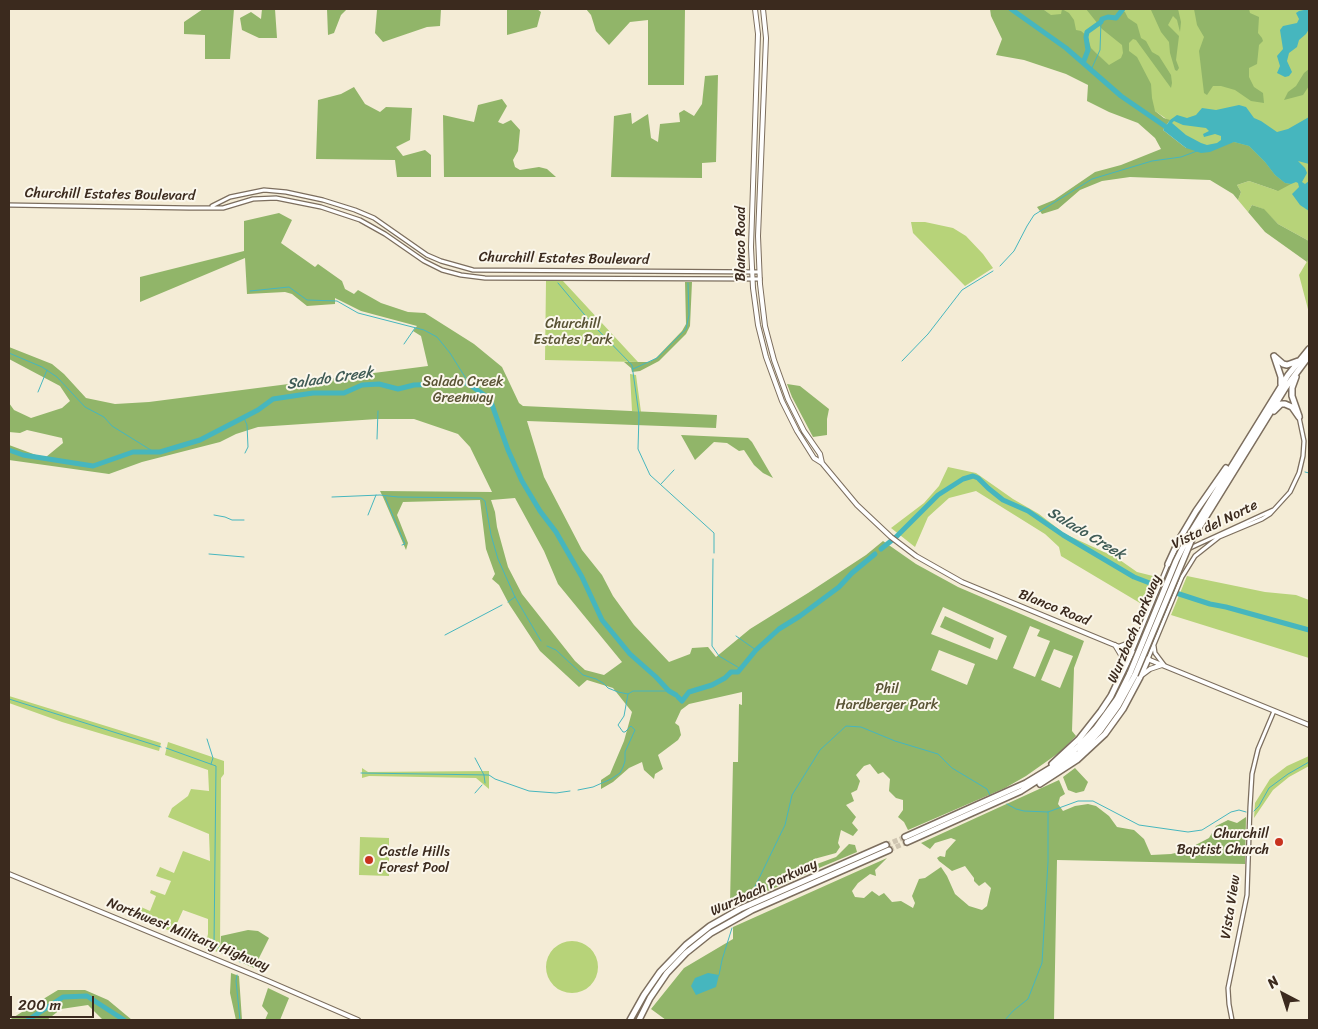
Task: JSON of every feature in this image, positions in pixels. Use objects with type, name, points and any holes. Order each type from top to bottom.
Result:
[{"type":"highway","name":"Wurzbach Parkway","points":[[1189,539],[1309,349]]},
{"type":"highway","points":[[1281,385],[1281,376],[1274,356],[1283,364],[1300,363],[1292,388],[1299,417]]},
{"type":"highway","name":"Wurzbach Parkway","points":[[1137,674],[1116,699],[1096,728],[1068,756],[1043,774],[906,839],[1021,791],[1050,774],[1079,753],[1100,731],[1137,674],[1189,539],[1244,444],[1281,385],[1300,363],[1309,356]]},
{"type":"highway","points":[[1241,458],[1278,406],[1289,405],[1299,417]]},
{"type":"highway","points":[[1167,566],[1180,538],[1196,511],[1244,444]]},
{"type":"highway","points":[[1026,783],[1058,759],[1092,724],[1111,696],[1132,652]]},
{"type":"highway","points":[[1137,674],[1148,659]]},
{"type":"highway","points":[[1124,668],[1130,664],[1135,664],[1140,668],[1137,674]]},
{"type":"highway","name":"Wurzbach Parkway","points":[[630,1020],[644,995],[664,967],[686,945],[710,926],[740,909],[888,848],[752,910],[711,933],[686,953],[668,973],[650,998],[639,1020]]},
{"type":"main road","name":"Blanco Road","points":[[755,9],[758,27],[751,272],[756,314],[761,341],[782,402],[814,458],[822,463],[846,494],[883,530],[916,556],[962,582],[1309,725]]},
{"type":"main road","name":"Blanco Road","points":[[763,9],[765,26],[758,236],[759,272],[765,326],[774,360],[788,399],[804,431],[820,454],[822,463]]},
{"type":"main road","points":[[758,27],[765,26]]},
{"type":"main road","points":[[754,159],[761,160]]},
{"type":"main road","points":[[752,202],[759,202]]},
{"type":"main road","points":[[751,237],[758,236]]},
{"type":"main road","points":[[756,314],[765,326]]},
{"type":"main road","points":[[1117,646],[1124,660],[1124,668]]},
{"type":"main road","points":[[1137,674],[1164,665]]},
{"type":"main road","name":"Northwest Military Highway","points":[[9,874],[268,980],[352,1019],[358,1020]]},
{"type":"street","name":"Churchill Estates Boulevard","points":[[210,207],[230,196],[258,191],[286,192],[323,200],[374,218],[441,262],[473,270],[759,272]]},
{"type":"street","name":"Churchill Estates Boulevard","points":[[9,205],[223,208],[243,201],[264,198],[285,199],[334,210],[370,225],[424,261],[451,273],[472,277],[752,279]]},
{"type":"street","points":[[752,279],[760,279]]},
{"type":"street","name":"Vista del Norte","points":[[1148,659],[1182,577],[1195,556],[1211,542],[1262,519],[1290,492],[1302,466],[1304,441],[1299,417]]},
{"type":"street","name":"Vista del Norte","points":[[1167,566],[1177,554],[1273,510]]},
{"type":"street","name":"Wurzbach Parkway","points":[[1132,652],[1167,566]]},
{"type":"street","points":[[1117,646],[1130,642],[1138,636],[1143,643],[1150,646],[1154,644],[1155,653],[1164,665]]},
{"type":"street","name":"Vista View","points":[[1232,1020],[1228,988],[1247,895],[1252,774],[1258,749],[1274,711]]},
{"type":"green space","points":[[203,9],[234,9],[230,59],[205,59],[205,35],[184,34],[184,22]]},
{"type":"green space","points":[[262,9],[275,9],[277,38],[259,38],[242,30],[240,18],[251,12],[261,19]]},
{"type":"green space","points":[[327,9],[347,9],[341,15],[334,33],[328,35]]},
{"type":"green space","points":[[441,9],[440,26],[427,27],[383,42],[375,33],[377,10]]},
{"type":"green space","points":[[507,9],[537,9],[541,12],[537,27],[507,35]]},
{"type":"green space","points":[[586,9],[685,9],[684,85],[648,85],[648,20],[630,22],[609,45],[596,31],[591,15]]},
{"type":"green space","points":[[990,9],[1043,9],[1051,15],[1061,14],[1062,9],[1069,13],[1074,20],[1076,30],[1081,31],[1087,36],[1091,48],[1109,65],[1121,58],[1123,53],[1122,45],[1102,29],[1086,9],[1119,9],[1125,12],[1128,18],[1137,24],[1141,38],[1146,41],[1152,52],[1159,56],[1171,75],[1171,88],[1136,40],[1133,39],[1129,43],[1129,51],[1137,57],[1151,84],[1155,111],[1170,120],[1163,130],[1186,148],[1234,142],[1249,146],[1275,175],[1285,183],[1291,184],[1278,191],[1249,181],[1237,185],[1241,192],[1238,200],[1233,194],[1210,180],[1130,177],[1102,181],[1080,190],[1058,209],[1042,214],[1037,207],[1054,200],[1095,172],[1121,165],[1161,149],[1155,138],[1138,123],[1087,101],[1088,85],[1066,74],[1024,60],[996,55],[1002,39],[991,16]]},
{"type":"green space","points":[[1043,9],[1309,9],[1309,241],[1278,224],[1263,209],[1252,205],[1248,212],[1238,200],[1241,192],[1237,185],[1249,181],[1278,191],[1201,153],[1095,52]]},
{"type":"green space","points":[[1147,9],[1178,9],[1181,22],[1180,32],[1177,20],[1173,16],[1168,25],[1179,36],[1176,60],[1179,68],[1177,71],[1175,70],[1170,53],[1169,42],[1161,32],[1151,10]]},
{"type":"green space","points":[[1194,9],[1249,9],[1250,13],[1259,17],[1258,33],[1263,41],[1259,45],[1257,64],[1249,68],[1249,77],[1254,87],[1263,93],[1264,103],[1251,101],[1235,90],[1221,86],[1213,86],[1207,95],[1204,93],[1199,51],[1204,37],[1197,25]]},
{"type":"green space","points":[[1309,69],[1309,86],[1303,95],[1284,100],[1288,92],[1296,86],[1304,73]]},
{"type":"green space","points":[[718,75],[716,162],[702,163],[702,178],[611,177],[614,116],[631,113],[632,124],[648,114],[651,138],[658,142],[660,124],[680,122],[679,113],[684,110],[694,116],[702,104],[705,76]]},
{"type":"green space","points":[[354,87],[365,104],[380,112],[386,107],[412,108],[410,140],[396,147],[403,156],[425,150],[431,155],[431,177],[397,177],[395,160],[316,159],[318,100],[341,94]]},
{"type":"green space","points":[[502,99],[507,106],[498,122],[503,124],[511,120],[520,130],[518,151],[513,160],[515,167],[520,170],[539,167],[547,169],[556,177],[444,177],[443,115],[474,122],[478,105]]},
{"type":"green space","points":[[1252,205],[1264,209],[1278,224],[1309,241],[1309,258],[1307,262],[1265,232],[1248,212]]},
{"type":"green space","points":[[279,213],[292,220],[281,243],[315,267],[318,264],[342,281],[345,289],[354,294],[358,290],[381,303],[408,312],[425,313],[474,344],[502,367],[519,403],[523,406],[717,415],[716,428],[527,421],[544,477],[582,550],[602,575],[613,596],[634,625],[669,662],[690,654],[692,648],[708,647],[716,657],[750,629],[866,555],[883,541],[916,564],[958,587],[1084,641],[1074,668],[1072,731],[1076,736],[1060,752],[1005,788],[908,830],[904,822],[898,817],[903,810],[903,800],[896,798],[889,791],[890,779],[883,772],[878,774],[870,764],[864,766],[856,775],[860,781],[857,790],[851,793],[854,801],[846,805],[856,817],[852,823],[858,830],[853,836],[841,830],[838,843],[840,847],[836,853],[814,859],[811,863],[813,871],[763,893],[730,904],[733,762],[738,762],[739,704],[742,705],[742,692],[689,704],[681,710],[675,723],[679,726],[681,735],[678,740],[658,755],[663,769],[655,774],[654,779],[644,770],[642,762],[629,768],[613,782],[601,789],[601,780],[610,774],[624,741],[632,712],[613,688],[587,680],[579,687],[540,651],[509,604],[499,585],[492,579],[495,574],[486,549],[480,500],[403,502],[397,515],[408,543],[406,550],[380,491],[492,492],[470,447],[458,434],[414,419],[377,419],[258,427],[236,434],[220,442],[142,462],[109,474],[9,460],[9,445],[46,457],[63,443],[62,438],[27,430],[20,433],[9,432],[9,403],[14,410],[31,418],[62,408],[70,401],[60,386],[9,359],[9,347],[52,364],[86,398],[115,404],[149,402],[428,366],[421,336],[413,331],[417,326],[361,311],[335,298],[335,304],[307,306],[292,294],[285,292],[247,294],[245,258],[140,302],[140,277],[244,251],[244,221]],"holes":[[[515,498],[544,551],[558,584],[622,662],[604,675],[585,670],[575,661],[522,594],[508,567],[491,500]],[[943,607],[1007,636],[997,660],[931,634]],[[1030,626],[1040,630],[1037,636],[1050,641],[1035,677],[1013,668]],[[1054,649],[1073,656],[1060,688],[1041,680]],[[939,650],[975,664],[967,685],[931,670]]]},
{"type":"green space","points":[[911,222],[925,222],[953,228],[966,236],[993,268],[965,286],[913,233]]},
{"type":"green space","points":[[1309,258],[1309,313],[1299,275]]},
{"type":"green space","name":"Churchill Estates Park","points":[[546,281],[563,281],[638,362],[545,360]]},
{"type":"green space","points":[[685,282],[692,282],[690,326],[686,334],[659,361],[640,371],[632,372],[631,368],[624,362],[649,362],[656,358],[682,331],[686,324]]},
{"type":"green space","points":[[630,374],[636,375],[641,412],[632,411]]},
{"type":"green space","points":[[787,384],[800,386],[829,409],[827,435],[813,437]]},
{"type":"green space","points":[[681,435],[748,438],[773,478],[763,473],[754,465],[744,450],[739,451],[727,443],[714,442],[695,460]]},
{"type":"green space","points":[[948,467],[976,473],[1013,499],[1039,514],[1065,534],[1117,558],[1137,572],[1157,577],[1145,606],[1061,556],[1059,547],[1045,534],[976,491],[949,498],[928,517],[915,547],[891,528],[924,503],[939,486]]},
{"type":"green space","points":[[1187,576],[1265,592],[1296,595],[1309,600],[1309,658],[1171,615]]},
{"type":"green space","points":[[945,616],[994,638],[990,649],[940,627]]},
{"type":"green space","points":[[9,696],[161,743],[159,751],[62,722],[9,703]]},
{"type":"green space","points":[[168,742],[224,761],[224,774],[221,778],[220,953],[205,947],[208,934],[208,919],[183,910],[173,932],[136,918],[141,907],[150,911],[156,896],[150,893],[151,890],[165,895],[171,881],[156,876],[160,867],[174,873],[183,851],[210,861],[209,834],[168,817],[172,808],[188,796],[191,789],[209,791],[208,770],[165,755]]},
{"type":"green space","points":[[1309,756],[1309,766],[1289,777],[1273,790],[1254,818],[1255,803],[1270,779],[1287,766]]},
{"type":"green space","points":[[362,768],[368,772],[489,771],[489,789],[476,778],[369,776],[362,778]]},
{"type":"green space","points":[[1075,768],[1088,782],[1084,791],[1076,793],[1068,790],[1063,777]]},
{"type":"green space","points":[[1059,780],[1065,794],[1060,797],[1058,804],[1063,811],[1075,806],[1088,804],[1096,806],[1109,816],[1117,827],[1134,830],[1144,839],[1151,855],[1184,851],[1209,838],[1216,826],[1228,820],[1237,823],[1246,817],[1245,864],[1057,860],[1054,1020],[666,1020],[651,1009],[684,968],[733,939],[733,927],[887,858],[875,870],[876,876],[870,874],[858,883],[852,891],[855,897],[864,898],[872,891],[879,896],[884,893],[892,902],[901,901],[913,908],[915,903],[912,896],[919,879],[925,878],[941,867],[955,894],[969,906],[982,910],[987,906],[991,888],[985,882],[979,886],[965,866],[952,871],[937,858],[940,856],[945,857],[946,851],[956,840],[951,838],[935,843],[930,849],[921,843]]},
{"type":"green space","points":[[360,837],[389,838],[389,876],[359,875]]},
{"type":"green space","points":[[849,844],[855,845],[857,852],[819,868],[817,864],[836,857]]},
{"type":"green space","points":[[248,930],[258,931],[269,938],[254,968],[220,953],[221,936]]},
{"type":"green space","points":[[572,941],[582,943],[590,949],[596,957],[598,967],[596,977],[590,985],[582,991],[572,993],[562,991],[554,985],[548,977],[546,967],[548,957],[554,949],[562,943]]},
{"type":"green space","points":[[231,973],[239,976],[242,1020],[236,1020],[230,993]]},
{"type":"green space","points":[[268,988],[289,998],[280,1020],[265,1020],[268,1013],[262,1006]]},
{"type":"green space","points":[[58,990],[85,990],[108,1000],[132,1020],[103,1020],[88,1005],[61,1009],[47,1020],[9,1020]]},
{"type":"water","points":[[1309,9],[1309,29],[1299,40],[1297,47],[1289,53],[1287,61],[1292,72],[1289,76],[1285,77],[1277,73],[1280,66],[1277,56],[1283,49],[1280,30],[1283,26],[1297,23],[1299,19],[1296,13]]},
{"type":"water","points":[[1239,105],[1246,107],[1254,118],[1277,132],[1288,129],[1309,117],[1309,164],[1298,161],[1307,173],[1302,182],[1305,184],[1309,181],[1309,211],[1300,205],[1292,194],[1299,187],[1298,183],[1285,183],[1275,175],[1249,146],[1234,142],[1210,152],[1201,153],[1186,148],[1163,130],[1170,120],[1177,115],[1187,118],[1196,115],[1202,108],[1216,110]],"holes":[[[1174,121],[1183,125],[1206,128],[1209,131],[1203,134],[1204,137],[1215,134],[1221,136],[1221,140],[1207,145],[1201,143],[1186,135],[1172,123]]]},
{"type":"water","points":[[708,973],[719,975],[716,987],[696,995],[691,986],[695,978]]},
{"type":"waterway","points":[[1011,9],[1066,48],[1121,96],[1169,129]]},
{"type":"waterway","points":[[1083,63],[1088,50],[1087,32],[1101,22],[1102,19],[1108,17],[1116,18],[1123,9]]},
{"type":"waterway","points":[[1091,70],[1100,50],[1101,22]]},
{"type":"waterway","points":[[1000,266],[1014,251],[1034,215],[1092,179],[1152,161],[1181,157],[1197,151]]},
{"type":"waterway","points":[[902,361],[928,334],[962,290],[993,271]]},
{"type":"waterway","points":[[558,283],[594,326],[632,365],[639,415],[638,449],[650,475],[714,533],[714,553]]},
{"type":"waterway","points":[[633,369],[657,358],[686,329],[689,315],[688,283]]},
{"type":"waterway","points":[[250,291],[289,287],[307,300],[337,301],[358,313],[424,330],[437,337],[450,353],[470,385]]},
{"type":"waterway","points":[[404,344],[415,328]]},
{"type":"waterway","points":[[9,353],[42,367],[57,377],[85,407],[104,417],[112,426],[154,452]]},
{"type":"waterway","points":[[38,392],[47,370]]},
{"type":"waterway","name":"Salado Creek","points":[[9,450],[23,455],[93,466],[133,452],[160,452],[200,440],[258,410],[273,399],[313,393],[344,393],[362,385],[379,384],[398,389],[414,385],[443,384],[455,379],[470,385],[490,399],[508,450],[522,481],[540,511],[556,532],[582,577],[602,620],[630,654],[669,691],[676,695]]},
{"type":"waterway","points":[[377,439],[378,411]]},
{"type":"waterway","points":[[244,418],[247,425],[248,447],[245,453]]},
{"type":"waterway","points":[[661,484],[674,470]]},
{"type":"waterway","points":[[1305,472],[1309,473]]},
{"type":"waterway","name":"Salado Creek","points":[[881,549],[896,537],[938,495],[963,479],[973,476],[978,478],[1003,500],[1028,511],[1063,535],[1134,577],[1210,604],[1309,630]]},
{"type":"waterway","points":[[368,515],[376,495]]},
{"type":"waterway","points":[[332,497],[380,495],[481,498],[485,501],[491,535],[498,559],[515,597],[541,641]]},
{"type":"waterway","points":[[385,497],[405,544],[402,545]]},
{"type":"waterway","points":[[214,515],[232,520],[244,520]]},
{"type":"waterway","points":[[209,554],[244,557]]},
{"type":"waterway","name":"Salado Creek","points":[[678,697],[682,701],[689,692],[712,685],[725,678],[731,672],[738,672],[756,650],[779,629],[839,587],[852,573],[875,554]]},
{"type":"waterway","points":[[713,559],[712,646],[719,656],[741,669]]},
{"type":"waterway","points":[[508,602],[515,597]]},
{"type":"waterway","points":[[445,635],[502,605]]},
{"type":"waterway","points":[[736,636],[756,650]]},
{"type":"waterway","points":[[547,646],[556,650],[583,675],[596,679],[608,688],[618,692],[628,694],[633,691],[669,691]]},
{"type":"waterway","points":[[578,790],[593,787],[620,773],[625,761],[625,752],[635,730],[631,726],[623,732],[618,725],[624,716],[628,694]]},
{"type":"waterway","points":[[9,699],[161,747]]},
{"type":"waterway","points":[[748,901],[785,825],[792,795],[820,750],[846,726],[861,727],[895,741],[938,754],[952,768],[987,789],[990,795]]},
{"type":"waterway","points":[[207,739],[213,758],[211,764]]},
{"type":"waterway","points":[[166,748],[216,766],[214,946],[240,958],[240,962]]},
{"type":"waterway","points":[[475,758],[484,775],[485,783]]},
{"type":"waterway","points":[[1254,811],[1269,788],[1309,762]]},
{"type":"waterway","points":[[361,773],[489,775],[529,791],[556,793],[570,791]]},
{"type":"waterway","points":[[475,793],[482,785]]},
{"type":"waterway","points":[[1007,804],[1024,811],[1048,812],[1078,801],[1093,801],[1139,825],[1188,832],[1202,830],[1231,812],[1239,810],[1246,812]]},
{"type":"waterway","points":[[1005,1020],[1028,999],[1042,963],[1048,862],[1048,812]]},
{"type":"waterway","points":[[719,975],[732,928]]},
{"type":"waterway","points":[[237,975],[240,1020]]},
{"type":"waterway","points":[[28,1020],[63,997],[87,996],[124,1020]]},
{"type":"tunnel","points":[[886,845],[905,837]]},
{"type":"tunnel","points":[[889,850],[907,842]]},
{"type":"place","name":"Churchill Baptist Church","points":[[1279,842]]},
{"type":"place","name":"Castle Hills Forest Pool","points":[[369,860]]},
{"type":"park label","name":"Salado Creek Greenway","points":[[463,390]]},
{"type":"park label","name":"Phil Hardberger Park","points":[[887,698]]}]
